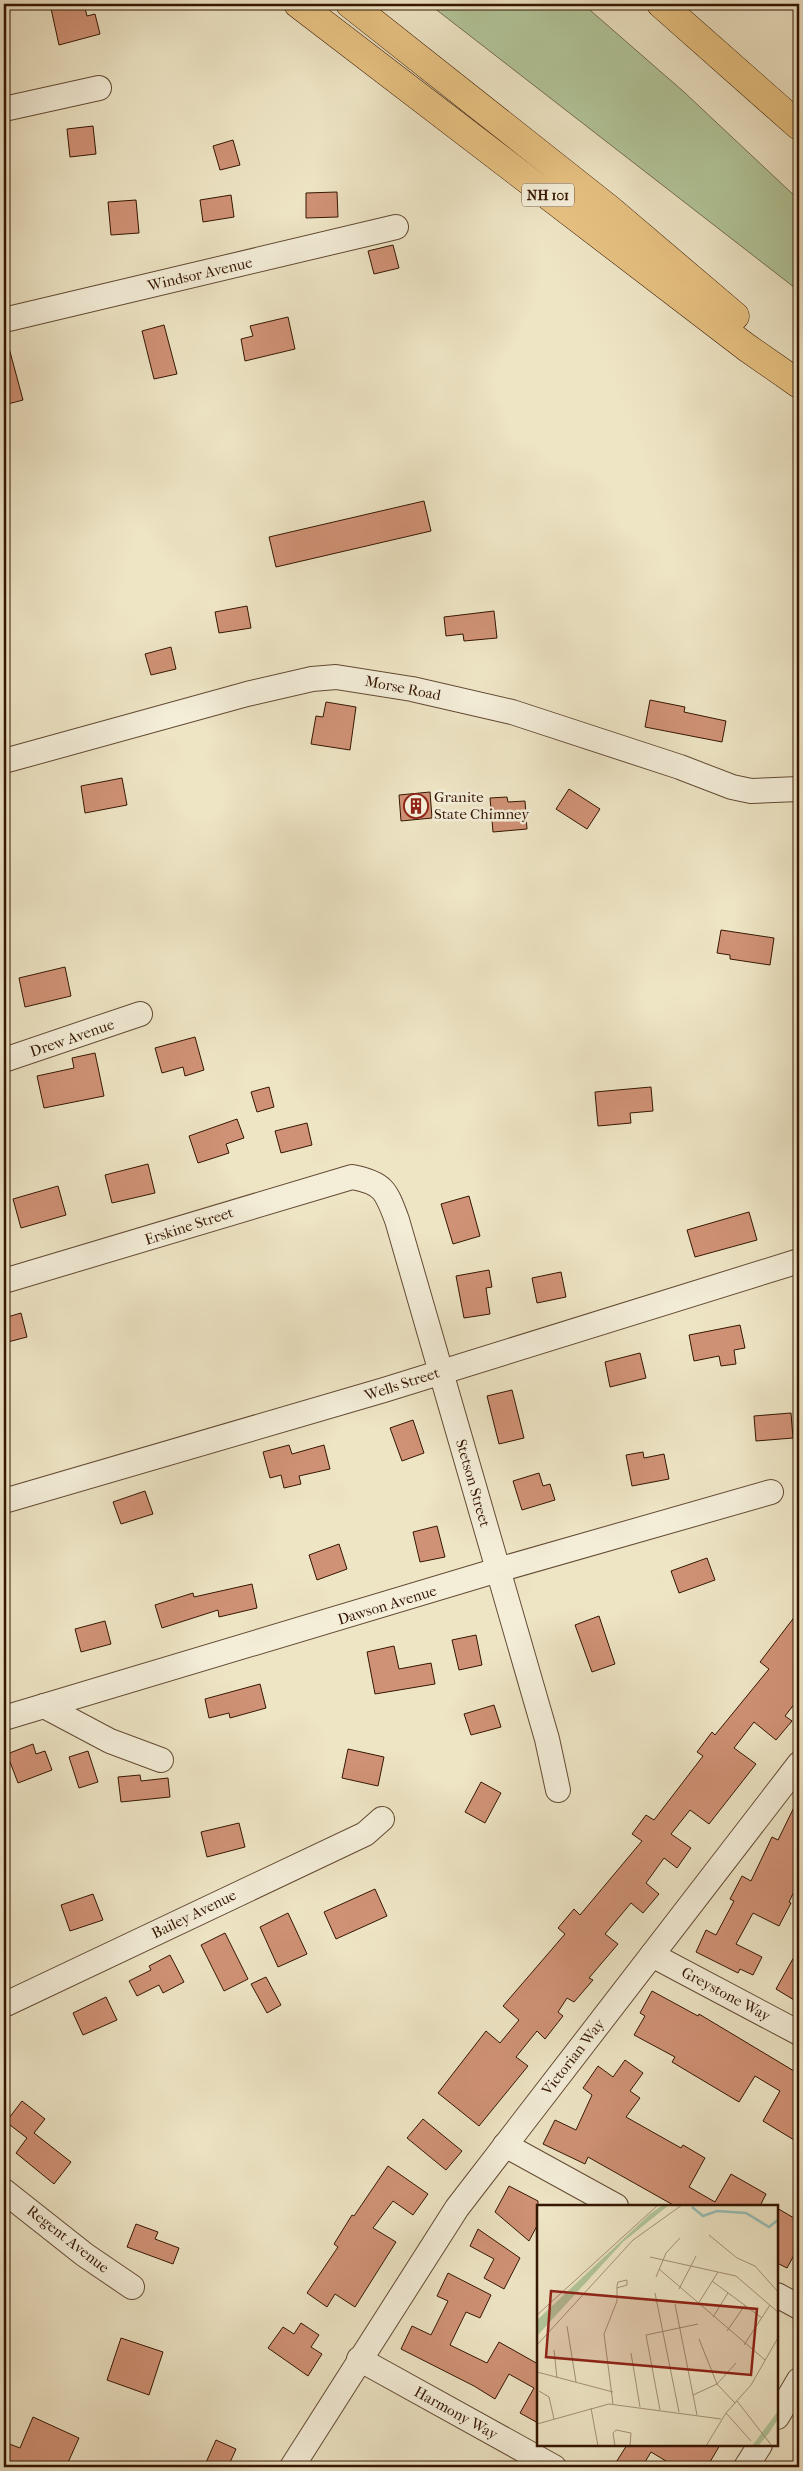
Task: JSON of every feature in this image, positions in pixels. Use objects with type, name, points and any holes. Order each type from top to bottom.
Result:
[{"type":"highway","name":"NH 101","points":[[298,4],[746,347],[799,384]]},
{"type":"highway","points":[[350,4],[608,208],[799,371]]},
{"type":"highway","points":[[661,4],[799,126]]},
{"type":"street","points":[[4,109],[100,88]]},
{"type":"street","name":"Windsor Avenue","points":[[4,320],[396,227]]},
{"type":"street","name":"Morse Road","points":[[4,760],[247,694],[298,682],[336,676],[412,689],[512,712],[680,767],[732,787],[751,791],[799,789]]},
{"type":"street","name":"Drew Avenue","points":[[4,1060],[140,1014]]},
{"type":"street","name":"Erskine Street","points":[[4,1281],[352,1177],[374,1181]]},
{"type":"street","name":"Stetson Street","points":[[374,1181],[389,1198],[397,1220],[547,1739],[558,1790]]},
{"type":"street","name":"Wells Street","points":[[4,1501],[384,1390],[440,1371],[799,1261]]},
{"type":"street","name":"Dawson Avenue","points":[[4,1718],[498,1570],[771,1492]]},
{"type":"street","points":[[44,1706],[110,1741],[161,1760]]},
{"type":"street","name":"Victorian Way","points":[[292,2467],[438,2236],[505,2145],[799,1764]]},
{"type":"street","name":"Bailey Avenue","points":[[4,2005],[365,1834],[382,1819]]},
{"type":"street","name":"Greystone Way","points":[[652,1955],[799,2033]]},
{"type":"street","points":[[505,2145],[614,2205]]},
{"type":"street","name":"Regent Avenue","points":[[4,2191],[85,2255],[132,2287]]},
{"type":"street","points":[[778,2295],[799,2307]]},
{"type":"street","name":"Harmony Way","points":[[358,2360],[554,2467]]},
{"type":"street","points":[[778,2415],[799,2380]]},
{"type":"street","points":[[746,2467],[759,2446]]},
{"type":"green space","points":[[429,4],[583,4],[684,92],[799,200],[799,291]]},
{"type":"building","points":[[50,4],[84,4],[87,16],[95,14],[100,34],[59,45]]},
{"type":"building","points":[[93,126],[96,154],[70,157],[67,129]]},
{"type":"building","points":[[233,140],[240,165],[220,170],[213,146]]},
{"type":"building","points":[[337,192],[338,217],[306,218],[306,193]]},
{"type":"building","points":[[231,195],[234,217],[203,222],[200,200]]},
{"type":"building","points":[[136,200],[139,233],[111,235],[108,202]]},
{"type":"building","points":[[393,245],[399,268],[374,274],[368,251]]},
{"type":"building","points":[[288,317],[295,349],[245,361],[241,339],[253,336],[250,326]]},
{"type":"building","points":[[164,325],[177,374],[154,379],[142,331]]},
{"type":"building","points":[[9,348],[23,400],[4,405],[4,349]]},
{"type":"building","points":[[424,501],[431,531],[276,567],[269,537]]},
{"type":"building","points":[[247,606],[251,628],[219,633],[215,612]]},
{"type":"building","points":[[494,611],[497,638],[464,641],[463,634],[446,636],[444,617]]},
{"type":"building","points":[[171,647],[176,669],[151,675],[145,654]]},
{"type":"building","points":[[650,700],[685,707],[684,712],[726,721],[722,742],[645,727]]},
{"type":"building","points":[[326,702],[356,707],[350,750],[311,744],[316,716],[323,717]]},
{"type":"building","points":[[122,778],[127,805],[85,813],[81,786]]},
{"type":"building","points":[[569,789],[600,809],[587,829],[556,809]]},
{"type":"building","name":"Granite State Chimney","points":[[430,792],[432,818],[401,821],[399,795]]},
{"type":"building","points":[[507,797],[508,802],[525,801],[527,829],[493,832],[490,798]]},
{"type":"building","points":[[721,930],[774,938],[770,965],[730,959],[730,955],[717,953]]},
{"type":"building","points":[[65,967],[71,996],[25,1007],[19,978]]},
{"type":"building","points":[[195,1037],[204,1070],[185,1076],[183,1067],[162,1073],[155,1048]]},
{"type":"building","points":[[95,1053],[104,1096],[44,1108],[37,1076],[74,1068],[72,1058]]},
{"type":"building","points":[[269,1087],[274,1107],[257,1112],[251,1092]]},
{"type":"building","points":[[651,1087],[653,1111],[630,1113],[631,1123],[598,1126],[595,1092]]},
{"type":"building","points":[[237,1119],[244,1138],[226,1144],[229,1153],[198,1163],[189,1136]]},
{"type":"building","points":[[307,1123],[312,1145],[281,1153],[275,1131]]},
{"type":"building","points":[[148,1164],[155,1193],[112,1203],[105,1175]]},
{"type":"building","points":[[58,1186],[66,1215],[21,1228],[13,1199]]},
{"type":"building","points":[[469,1196],[480,1236],[453,1244],[441,1204]]},
{"type":"building","points":[[749,1212],[757,1240],[695,1257],[687,1230]]},
{"type":"building","points":[[489,1270],[492,1287],[486,1288],[490,1314],[464,1318],[456,1276]]},
{"type":"building","points":[[561,1272],[566,1297],[537,1303],[532,1278]]},
{"type":"building","points":[[21,1313],[27,1337],[4,1343],[4,1318]]},
{"type":"building","points":[[740,1325],[745,1348],[734,1350],[736,1364],[721,1366],[719,1356],[694,1361],[689,1335]]},
{"type":"building","points":[[640,1353],[646,1378],[610,1387],[605,1362]]},
{"type":"building","points":[[512,1390],[524,1438],[499,1444],[487,1396]]},
{"type":"building","points":[[791,1413],[793,1438],[756,1441],[754,1416]]},
{"type":"building","points":[[413,1420],[424,1453],[402,1461],[390,1428]]},
{"type":"building","points":[[289,1445],[292,1454],[324,1445],[330,1469],[299,1476],[301,1484],[284,1488],[281,1475],[270,1478],[263,1452]]},
{"type":"building","points":[[643,1452],[644,1458],[664,1454],[669,1479],[632,1486],[626,1455]]},
{"type":"building","points":[[539,1473],[543,1486],[550,1484],[555,1500],[522,1510],[513,1481]]},
{"type":"building","points":[[145,1491],[153,1514],[121,1524],[113,1502]]},
{"type":"building","points":[[437,1526],[445,1557],[420,1562],[413,1532]]},
{"type":"building","points":[[339,1544],[347,1569],[317,1580],[309,1555]]},
{"type":"building","points":[[707,1558],[715,1580],[679,1593],[671,1571]]},
{"type":"building","points":[[252,1584],[257,1608],[219,1617],[218,1610],[162,1628],[155,1605],[193,1593],[194,1597]]},
{"type":"building","points":[[799,1611],[799,1698],[785,1716],[792,1721],[776,1740],[754,1722],[734,1748],[756,1764],[709,1824],[690,1810],[671,1834],[691,1848],[677,1868],[664,1858],[646,1883],[659,1894],[643,1913],[631,1903],[605,1934],[618,1944],[589,1978],[593,1980],[574,2002],[567,1998],[558,2012],[563,2016],[545,2039],[537,2031],[516,2057],[528,2066],[479,2126],[438,2093],[486,2031],[500,2043],[519,2020],[503,2006],[565,1934],[558,1928],[574,1909],[580,1915],[642,1841],[632,1834],[646,1815],[654,1820],[703,1756],[697,1752],[712,1732],[715,1735],[769,1669],[760,1662]]},
{"type":"building","points":[[599,1616],[615,1664],[592,1672],[575,1625]]},
{"type":"building","points":[[105,1621],[111,1644],[81,1652],[75,1629]]},
{"type":"building","points":[[476,1635],[482,1665],[459,1670],[452,1640]]},
{"type":"building","points":[[394,1646],[399,1669],[431,1663],[435,1684],[375,1694],[367,1652]]},
{"type":"building","points":[[260,1684],[266,1708],[230,1718],[229,1713],[209,1718],[205,1699]]},
{"type":"building","points":[[494,1705],[501,1727],[471,1735],[464,1714]]},
{"type":"building","points":[[33,1744],[36,1754],[45,1751],[52,1770],[18,1783],[7,1754]]},
{"type":"building","points":[[348,1749],[384,1757],[378,1786],[342,1778]]},
{"type":"building","points":[[88,1751],[98,1782],[79,1788],[69,1757]]},
{"type":"building","points":[[140,1775],[141,1781],[168,1778],[170,1797],[121,1802],[118,1777]]},
{"type":"building","points":[[481,1782],[501,1793],[485,1823],[465,1812]]},
{"type":"building","points":[[799,1797],[799,1881],[789,1902],[791,1903],[779,1926],[753,1913],[736,1944],[762,1957],[753,1975],[740,1969],[738,1973],[696,1952],[706,1930],[716,1935],[734,1901],[730,1899],[742,1876],[751,1881],[772,1837],[778,1840]]},
{"type":"building","points":[[239,1823],[245,1847],[207,1857],[201,1832]]},
{"type":"building","points":[[375,1889],[387,1916],[336,1939],[324,1912]]},
{"type":"building","points":[[93,1894],[103,1920],[70,1931],[61,1905]]},
{"type":"building","points":[[288,1913],[307,1954],[278,1967],[260,1927]]},
{"type":"building","points":[[225,1933],[248,1979],[224,1991],[201,1945]]},
{"type":"building","points":[[799,1948],[799,2003],[776,1989]]},
{"type":"building","points":[[170,1955],[184,1982],[163,1993],[159,1985],[137,1996],[129,1981],[151,1970],[149,1966]]},
{"type":"building","points":[[266,1977],[281,2005],[267,2013],[251,1984]]},
{"type":"building","points":[[652,1991],[698,2016],[699,2014],[799,2074],[799,2143],[763,2121],[780,2091],[755,2076],[739,2102],[672,2062],[675,2057],[634,2035],[645,2016],[640,2013]]},
{"type":"building","points":[[106,1997],[117,2020],[83,2035],[73,2013]]},
{"type":"building","points":[[625,2060],[643,2073],[630,2091],[640,2098],[626,2117],[681,2148],[683,2145],[705,2158],[689,2187],[715,2202],[731,2174],[766,2194],[760,2205],[673,2205],[588,2157],[585,2164],[543,2144],[555,2120],[576,2130],[592,2095],[583,2088],[598,2066],[613,2077]]},
{"type":"building","points":[[22,2101],[45,2119],[34,2133],[71,2162],[54,2184],[16,2153],[27,2138],[6,2122]]},
{"type":"building","points":[[423,2119],[462,2151],[446,2170],[407,2138]]},
{"type":"building","points":[[388,2166],[428,2194],[413,2215],[393,2201],[373,2228],[396,2242],[355,2307],[335,2294],[327,2307],[307,2293],[338,2247],[334,2244],[352,2215],[354,2216]]},
{"type":"building","points":[[509,2186],[538,2201],[537,2226],[529,2241],[495,2212]]},
{"type":"building","points":[[778,2209],[799,2221],[799,2246],[787,2268],[778,2264]]},
{"type":"building","points":[[136,2224],[158,2232],[155,2239],[179,2248],[173,2264],[127,2247]]},
{"type":"building","points":[[478,2229],[520,2258],[504,2289],[484,2278],[494,2259],[470,2246]]},
{"type":"building","points":[[448,2273],[491,2295],[480,2318],[466,2312],[450,2345],[487,2363],[499,2342],[537,2363],[537,2422],[520,2413],[534,2388],[509,2374],[495,2399],[474,2386],[401,2349],[412,2326],[431,2335],[448,2301],[437,2296]]},
{"type":"building","points":[[301,2323],[319,2335],[311,2347],[322,2354],[308,2376],[268,2348],[283,2327],[294,2334]]},
{"type":"building","points":[[121,2338],[163,2352],[149,2395],[107,2380]]},
{"type":"building","points":[[33,2417],[79,2438],[66,2467],[4,2467],[4,2442],[20,2448]]},
{"type":"building","points":[[216,2440],[236,2449],[228,2467],[204,2467]]},
{"type":"building","points":[[626,2446],[719,2446],[707,2467],[676,2467],[651,2452],[642,2467],[613,2467]]},
{"type":"place","name":"Granite State Chimney","points":[[416,806]]}]
